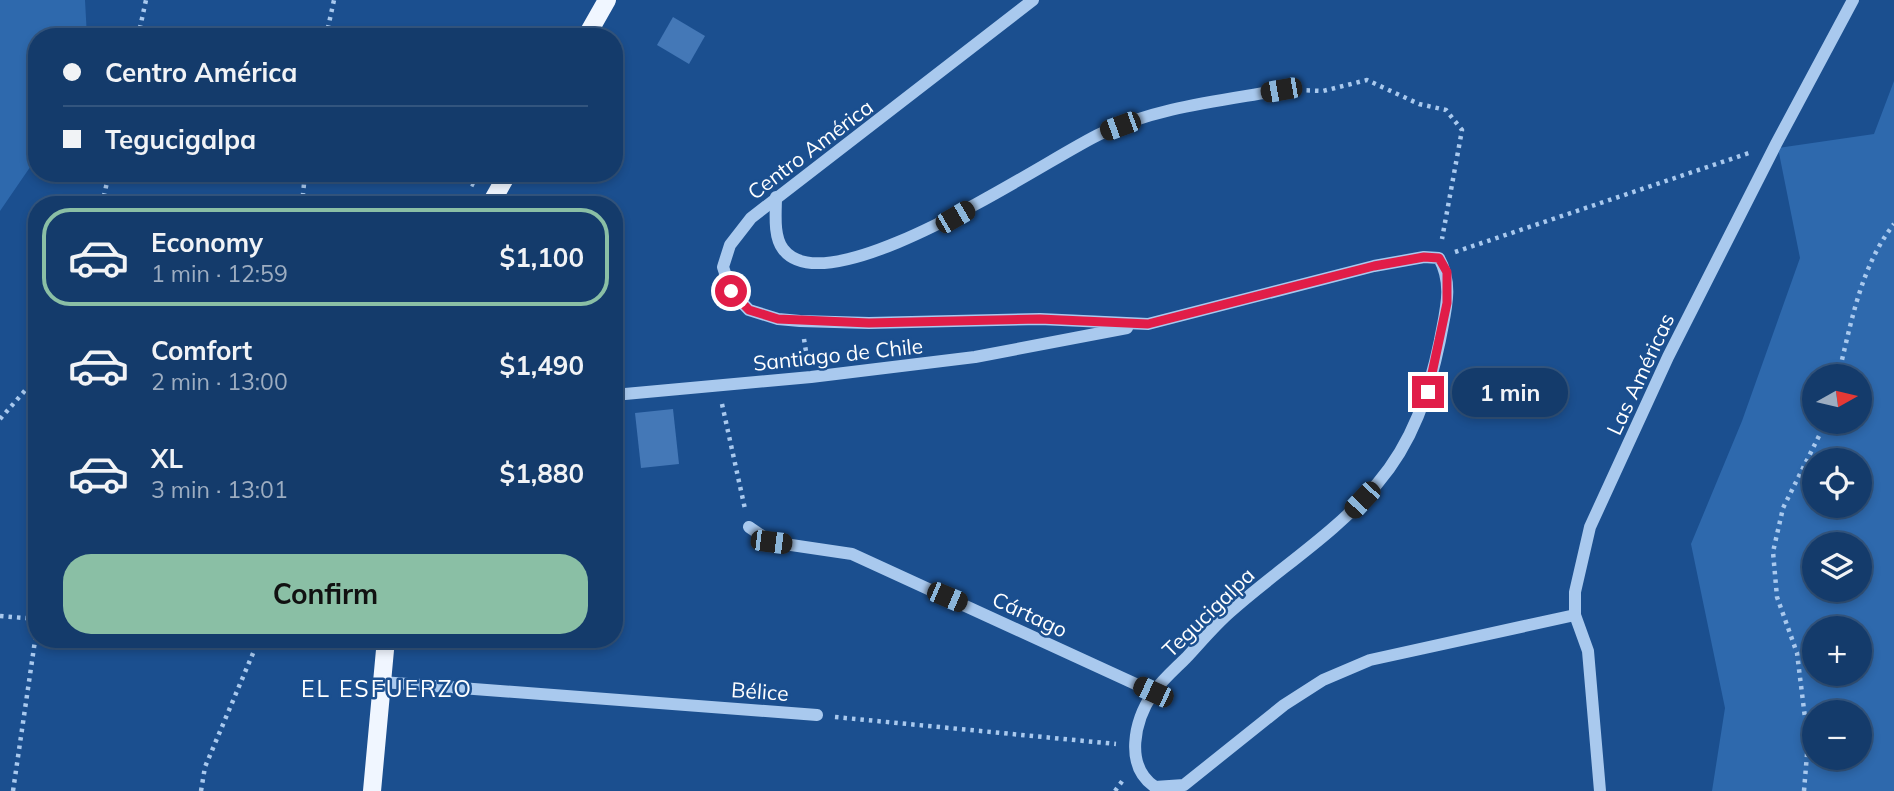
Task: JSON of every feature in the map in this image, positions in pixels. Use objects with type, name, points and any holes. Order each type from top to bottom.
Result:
[{"type":"main road","points":[[591,28],[607,0]]},
{"type":"main road","points":[[372,791],[385,648]]},
{"type":"street","name":"Centro América","points":[[1033,0],[751,218],[730,246],[723,267],[731,291],[749,310],[778,319],[800,321],[869,323],[1040,319],[1148,324],[1374,266],[1424,257],[1439,258]]},
{"type":"street","name":"Las Américas","points":[[1600,791],[1588,651],[1575,615],[1575,592],[1590,527],[1668,358],[1776,144],[1853,0]]},
{"type":"street","points":[[776,197],[777,231],[782,249],[797,260],[814,263],[835,261],[856,256],[936,226],[1100,134],[1162,111],[1281,90]]},
{"type":"street","name":"Tegucigalpa","points":[[1134,745],[1140,718],[1153,692],[1228,614],[1346,517],[1378,483],[1396,458],[1415,427],[1428,392],[1436,358],[1447,303],[1447,272],[1439,258]]},
{"type":"street","name":"Santiago de Chile","points":[[623,394],[811,377],[975,357],[1148,324]]},
{"type":"street","name":"Cártago","points":[[749,527],[771,542],[852,554],[1153,692]]},
{"type":"street","points":[[1134,745],[1136,763],[1144,780],[1156,788],[1184,785],[1284,705],[1323,680],[1370,660],[1575,615]]},
{"type":"street","name":"Bélice","points":[[382,682],[817,715]]},
{"type":"path","points":[[140,28],[146,0]]},
{"type":"path","points":[[328,28],[334,0]]},
{"type":"path","points":[[1281,90],[1323,91],[1367,80],[1419,104],[1446,110],[1462,130],[1439,258],[1776,144]]},
{"type":"path","points":[[463,182],[486,196]]},
{"type":"path","points":[[1841,364],[1861,287],[1882,240],[1894,224]]},
{"type":"path","points":[[800,321],[811,377]]},
{"type":"path","points":[[718,386],[749,527]]},
{"type":"path","points":[[0,419],[28,387]]},
{"type":"path","points":[[1804,791],[1808,742],[1802,691],[1797,653],[1777,597],[1773,552],[1783,508],[1820,434]]},
{"type":"path","points":[[0,616],[28,618]]},
{"type":"path","points":[[13,791],[34,648]]},
{"type":"path","points":[[201,791],[205,767],[255,648]]},
{"type":"path","name":"Bélice","points":[[817,715],[1134,745]]},
{"type":"shaded area","points":[[0,0],[85,0],[87,28],[28,28],[28,170],[0,211]]},
{"type":"shaded area","points":[[1894,81],[1894,791],[1712,791],[1725,708],[1691,544],[1742,421],[1800,258],[1778,148],[1874,134]]},
{"type":"building","points":[[673,17],[705,36],[689,64],[657,45]]},
{"type":"building","points":[[673,409],[679,464],[641,468],[635,413]]},
{"type":"district","name":"EL ESFUERZO","points":[[387,688]]},
{"type":"route","points":[[731,291],[749,310],[778,319],[800,321],[869,323],[1040,319],[1148,324],[1374,266],[1424,257],[1439,258],[1447,272],[1447,303],[1428,392]]}]
